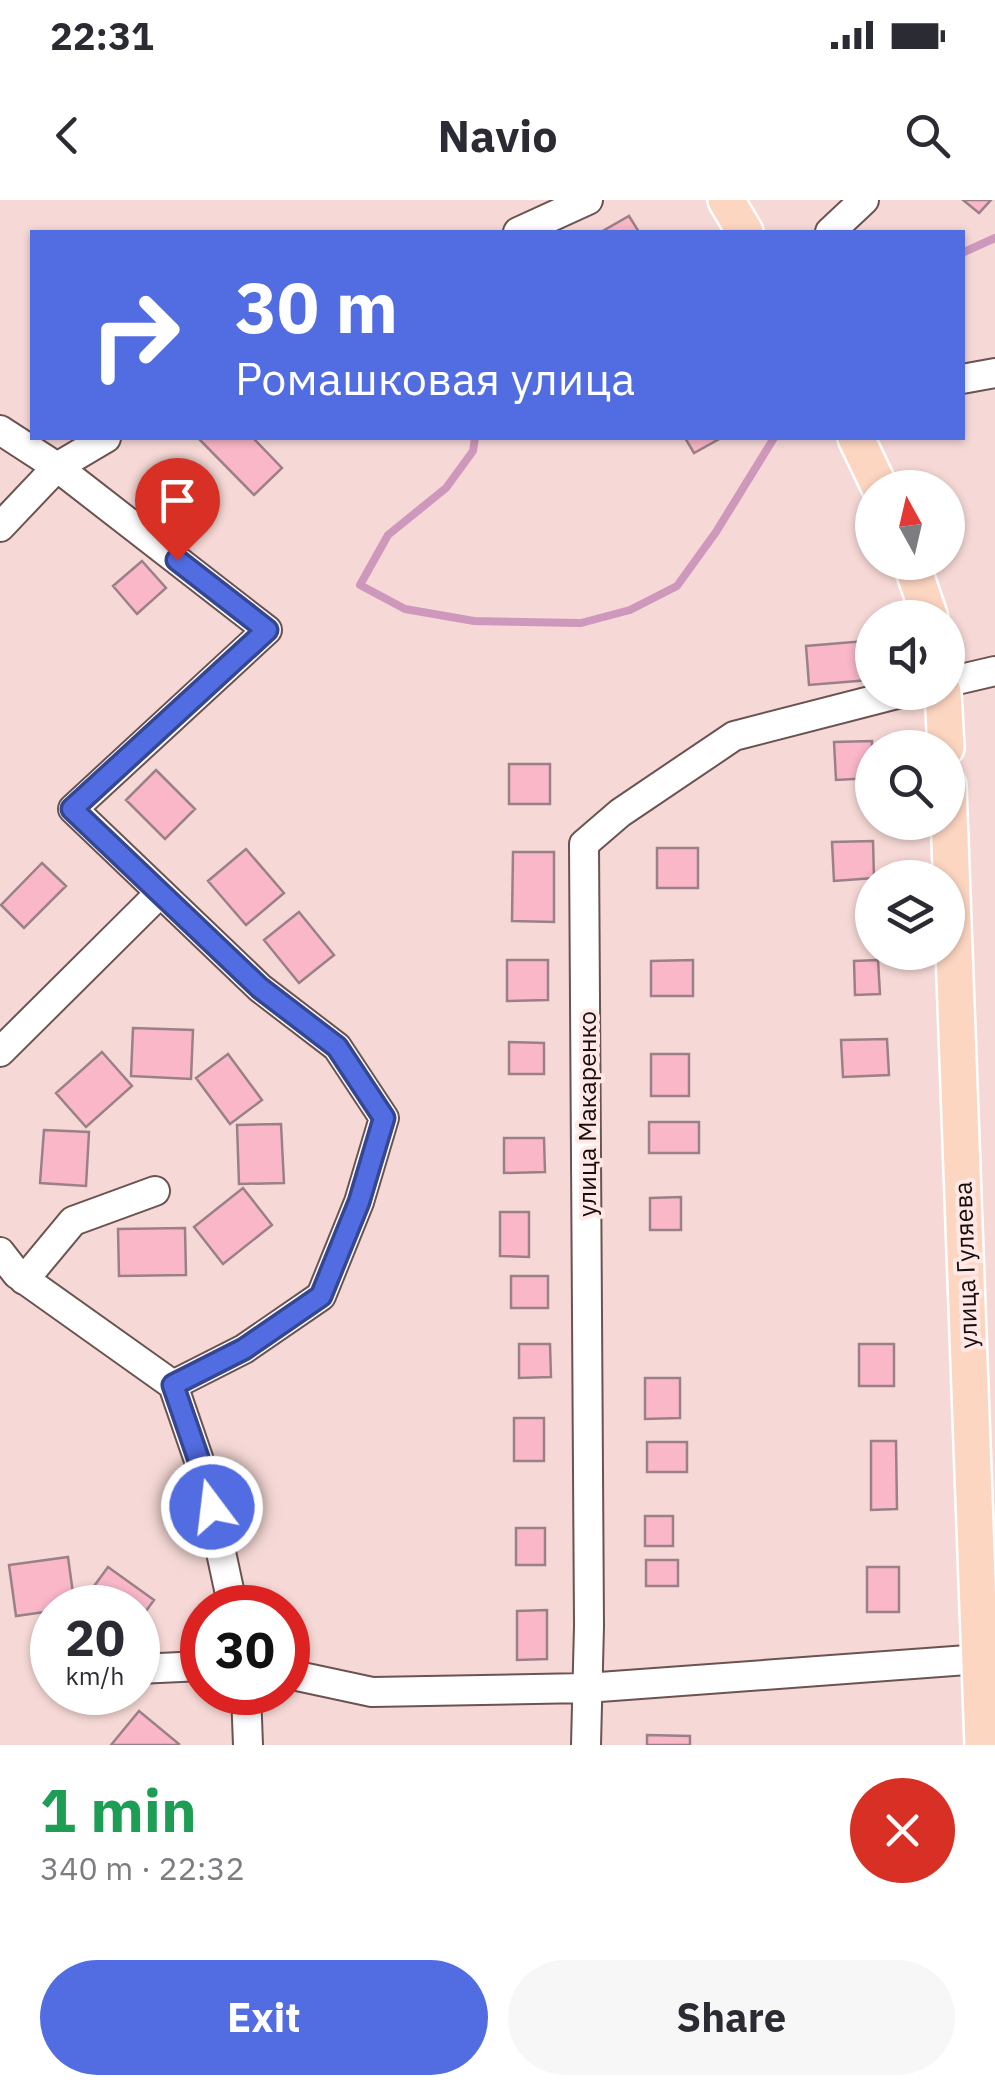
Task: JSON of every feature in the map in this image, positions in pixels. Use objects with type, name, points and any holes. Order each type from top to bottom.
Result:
[{"type":"main road","points":[[726,200],[744,230]]},
{"type":"main road","points":[[857,440],[871,470]]},
{"type":"main road","name":"улица Гуляева","points":[[951,840],[988,1659],[983,1745]]},
{"type":"street","points":[[522,230],[588,200]]},
{"type":"street","points":[[832,230],[864,200]]},
{"type":"street","points":[[965,378],[995,373]]},
{"type":"street","points":[[0,430],[57,466],[267,630],[72,809],[260,988],[337,1047],[384,1118],[359,1202],[321,1296],[244,1349],[173,1385]]},
{"type":"street","points":[[0,527],[57,466],[102,440]]},
{"type":"street","points":[[965,678],[995,671]]},
{"type":"street","name":"улица Макаренко","points":[[586,1745],[590,1626],[584,844],[620,813],[734,736],[855,705]]},
{"type":"street","points":[[0,1052],[160,893]]},
{"type":"street","points":[[24,1280],[73,1221],[154,1191]]},
{"type":"street","points":[[0,1252],[24,1280],[173,1385],[205,1478],[228,1585]]},
{"type":"street","points":[[310,1679],[372,1692],[586,1688],[988,1659]]},
{"type":"street","points":[[247,1715],[248,1745]]},
{"type":"building","points":[[963,200],[991,200],[979,213]]},
{"type":"building","points":[[629,216],[638,230],[604,230]]},
{"type":"building","points":[[200,440],[255,440],[282,468],[254,495]]},
{"type":"building","points":[[686,440],[717,440],[694,453]]},
{"type":"building","points":[[142,561],[166,588],[137,614],[113,586]]},
{"type":"building","points":[[855,642],[855,681],[809,685],[806,646]]},
{"type":"building","points":[[855,741],[855,779],[836,780],[834,742]]},
{"type":"building","points":[[509,764],[550,764],[550,804],[509,804]]},
{"type":"building","points":[[156,770],[195,809],[165,839],[126,800]]},
{"type":"building","points":[[873,841],[874,860],[855,860],[855,879],[834,881],[832,842]]},
{"type":"building","points":[[657,848],[698,848],[698,888],[657,888]]},
{"type":"building","points":[[246,849],[284,893],[246,925],[208,881]]},
{"type":"building","points":[[513,852],[554,852],[554,922],[512,921]]},
{"type":"building","points":[[42,863],[66,886],[24,928],[1,905]]},
{"type":"building","points":[[299,912],[334,955],[299,983],[264,940]]},
{"type":"building","points":[[507,960],[548,960],[548,1000],[507,1001]]},
{"type":"building","points":[[693,960],[693,996],[651,996],[651,961]]},
{"type":"building","points":[[854,961],[855,970],[879,970],[880,994],[855,995]]},
{"type":"building","points":[[133,1028],[193,1030],[191,1079],[131,1076]]},
{"type":"building","points":[[887,1039],[889,1075],[843,1077],[841,1040]]},
{"type":"building","points":[[509,1042],[544,1043],[544,1074],[509,1074]]},
{"type":"building","points":[[102,1052],[132,1086],[86,1127],[56,1093]]},
{"type":"building","points":[[228,1054],[262,1100],[230,1124],[196,1078]]},
{"type":"building","points":[[651,1054],[689,1054],[689,1096],[651,1096]]},
{"type":"building","points":[[649,1122],[699,1122],[699,1153],[649,1153]]},
{"type":"building","points":[[281,1124],[284,1183],[239,1184],[237,1125]]},
{"type":"building","points":[[44,1130],[89,1132],[86,1186],[40,1183]]},
{"type":"building","points":[[504,1138],[544,1138],[545,1172],[504,1173]]},
{"type":"building","points":[[243,1188],[272,1225],[223,1264],[194,1227]]},
{"type":"building","points":[[681,1197],[681,1230],[650,1230],[650,1198]]},
{"type":"building","points":[[500,1212],[529,1212],[529,1257],[500,1256]]},
{"type":"building","points":[[185,1228],[186,1275],[119,1276],[118,1229]]},
{"type":"building","points":[[511,1276],[548,1276],[548,1308],[511,1308]]},
{"type":"building","points":[[519,1344],[550,1344],[551,1377],[519,1378]]},
{"type":"building","points":[[859,1344],[894,1344],[894,1386],[859,1386]]},
{"type":"building","points":[[645,1378],[680,1378],[680,1418],[645,1419]]},
{"type":"building","points":[[514,1418],[544,1418],[544,1461],[514,1461]]},
{"type":"building","points":[[871,1441],[896,1441],[897,1509],[871,1510]]},
{"type":"building","points":[[647,1442],[687,1442],[687,1472],[647,1472]]},
{"type":"building","points":[[645,1516],[673,1516],[673,1546],[645,1546]]},
{"type":"building","points":[[516,1528],[545,1528],[545,1565],[516,1565]]},
{"type":"building","points":[[68,1557],[72,1585],[30,1585],[30,1614],[16,1616],[9,1565]]},
{"type":"building","points":[[646,1560],[678,1560],[678,1586],[646,1586]]},
{"type":"building","points":[[108,1567],[133,1585],[95,1585]]},
{"type":"building","points":[[867,1567],[899,1567],[899,1612],[867,1612]]},
{"type":"building","points":[[547,1610],[547,1659],[517,1660],[517,1611]]},
{"type":"building","points":[[136,1715],[144,1715],[179,1744],[178,1745],[111,1745]]},
{"type":"building","points":[[647,1735],[690,1736],[690,1745],[647,1745]]},
{"type":"waterway","points":[[965,252],[995,238]]},
{"type":"waterway","points":[[475,440],[473,451],[446,488],[388,535],[360,585],[405,609],[474,621],[581,623],[630,610],[677,586],[773,440]]},
{"type":"route","points":[[177,560],[267,630],[72,809],[260,988],[337,1047],[384,1118],[359,1202],[321,1296],[244,1349],[173,1385],[212,1507]]}]
